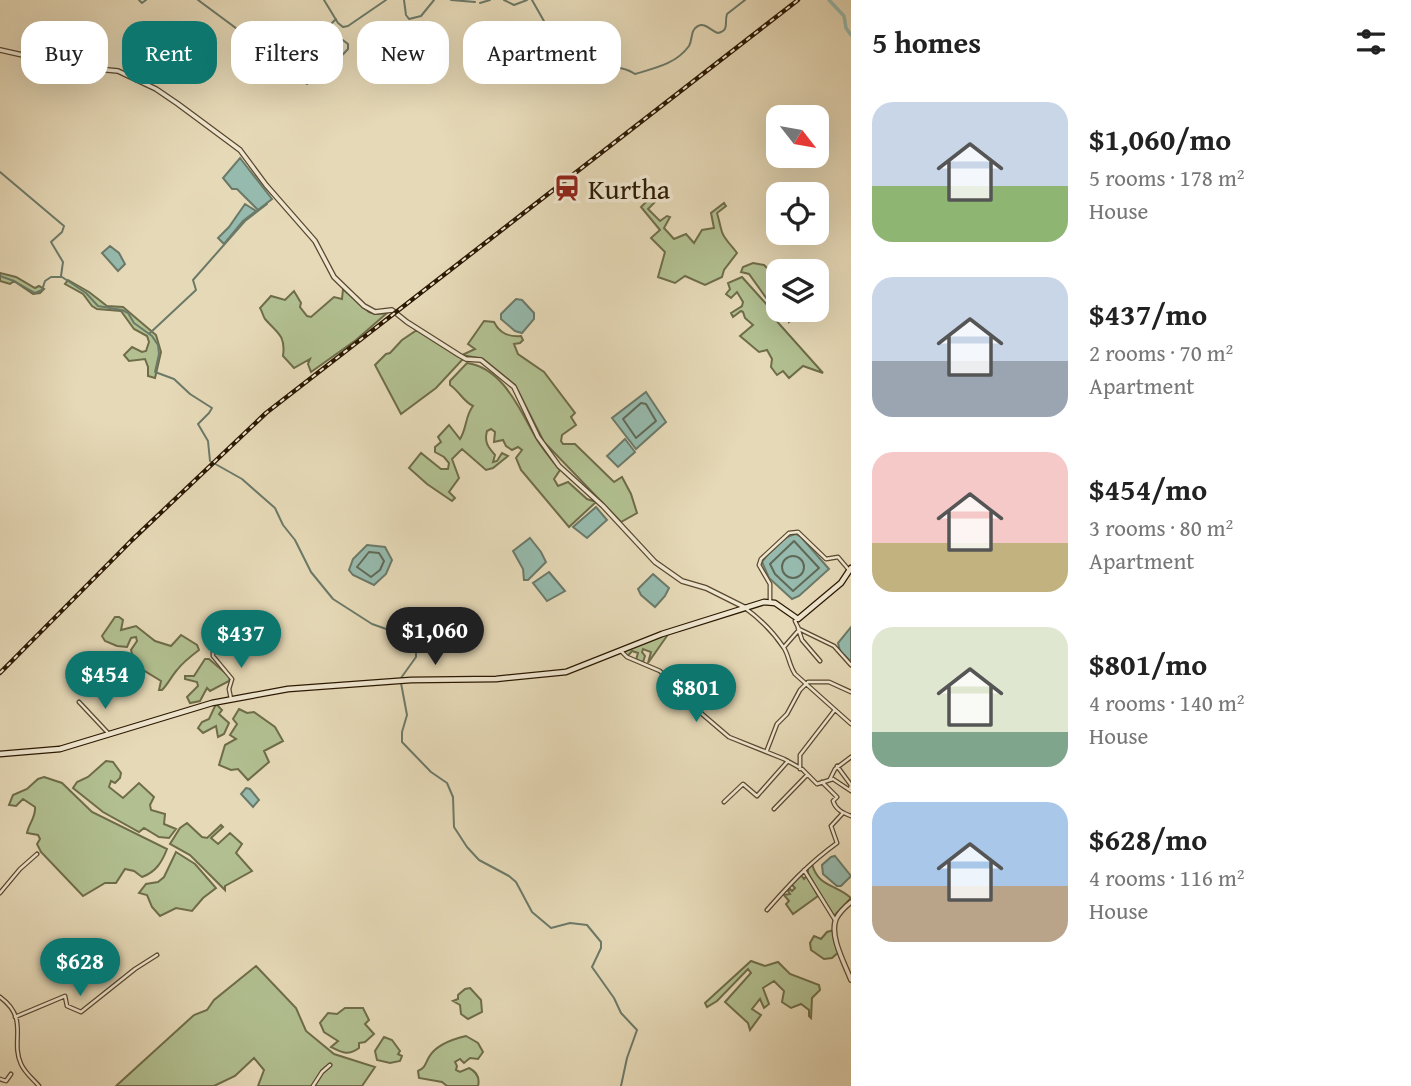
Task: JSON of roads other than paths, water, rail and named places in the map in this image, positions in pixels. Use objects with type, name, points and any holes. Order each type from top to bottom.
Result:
[{"type":"main road","points":[[0,754],[60,749],[212,703],[288,689],[411,680],[481,680],[566,672],[662,634],[770,601],[798,619],[841,583],[849,570]]},
{"type":"street","points":[[0,50],[76,67],[126,74],[156,89],[231,142],[253,164],[266,185],[309,234],[334,277],[356,299],[375,312],[392,310],[466,359],[481,360],[514,387],[536,433],[559,466],[603,506],[655,562],[682,581],[706,588],[759,619],[784,648],[792,670],[851,724]]},
{"type":"street","points":[[770,601],[770,584],[759,565],[761,559],[789,533],[798,532],[826,559],[838,557],[849,570],[851,578]]},
{"type":"street","points":[[798,619],[795,621],[798,630],[811,653],[820,661]]},
{"type":"street","points":[[784,648],[798,630]]},
{"type":"street","points":[[798,630],[834,646],[851,665]]},
{"type":"street","points":[[621,651],[627,657],[660,671],[695,708],[729,737],[767,750],[788,761],[817,784],[830,779],[850,790]]},
{"type":"street","points":[[213,652],[213,656],[231,676],[229,689],[232,699]]},
{"type":"street","points":[[805,682],[829,682],[851,692]]},
{"type":"street","points":[[767,750],[777,724],[787,715],[805,682]]},
{"type":"street","points":[[79,702],[109,734]]},
{"type":"street","points":[[800,769],[800,755],[835,710]]},
{"type":"street","points":[[830,779],[837,766],[851,757]]},
{"type":"street","points":[[724,802],[743,784],[757,796],[788,761]]},
{"type":"street","points":[[837,766],[850,785],[850,790]]},
{"type":"street","points":[[774,810],[807,775]]},
{"type":"street","points":[[822,782],[838,797],[833,803],[843,813],[851,816]]},
{"type":"street","points":[[767,911],[809,863],[836,843],[831,826],[843,813]]},
{"type":"street","points":[[0,893],[19,869],[37,854]]},
{"type":"street","points":[[804,870],[835,921],[836,938],[851,980]]},
{"type":"street","points":[[835,921],[851,902]]},
{"type":"street","points":[[16,1017],[65,996],[67,1006],[81,1012],[157,955]]},
{"type":"street","points":[[0,997],[9,1004],[16,1017],[20,1061],[26,1073],[39,1086]]},
{"type":"street","points":[[313,1086],[330,1065]]},
{"type":"street","points":[[0,1079],[6,1081],[11,1074]]},
{"type":"water","points":[[240,158],[272,199],[258,210],[223,178]]},
{"type":"water","points":[[245,204],[256,211],[243,221],[224,244],[218,238]]},
{"type":"water","points":[[110,246],[119,253],[125,264],[118,271],[102,253]]},
{"type":"water","points":[[516,299],[522,300],[534,313],[534,319],[522,333],[515,331],[501,319],[501,314]]},
{"type":"water","points":[[646,392],[666,422],[636,449],[612,418]]},
{"type":"water","points":[[625,439],[635,452],[618,467],[607,456]]},
{"type":"water","points":[[596,507],[607,520],[587,538],[573,527]]},
{"type":"water","points":[[796,534],[829,569],[792,599],[769,578],[762,562],[777,545]]},
{"type":"water","points":[[530,538],[546,562],[528,580],[524,580],[523,569],[513,551]]},
{"type":"water","points":[[367,545],[385,547],[392,560],[386,574],[374,585],[353,575],[349,570],[353,559]]},
{"type":"water","points":[[549,572],[565,591],[547,601],[533,583]]},
{"type":"water","points":[[653,574],[669,588],[655,607],[638,589]]},
{"type":"water","points":[[851,627],[851,662],[840,651],[838,643]]},
{"type":"water","points":[[246,788],[259,800],[253,807],[241,794]]},
{"type":"water","points":[[835,856],[851,876],[841,886],[837,886],[823,874],[822,865]]},
{"type":"waterway","points":[[139,0],[142,3],[146,0]]},
{"type":"waterway","points":[[198,0],[307,84],[332,66],[348,49],[348,44],[327,28],[336,19]]},
{"type":"waterway","points":[[324,0],[343,27],[386,0]]},
{"type":"waterway","points":[[404,0],[409,19],[421,16],[434,0]]},
{"type":"waterway","points":[[451,0],[475,2]]},
{"type":"waterway","points":[[480,3],[490,0]]},
{"type":"waterway","points":[[504,0],[514,5],[527,0]]},
{"type":"waterway","points":[[532,0],[549,30],[561,29],[569,38],[582,41],[589,49],[605,53],[614,66],[635,74],[678,57],[689,46],[698,26],[722,32],[727,14],[745,0]]},
{"type":"waterway","points":[[829,0],[844,16],[846,28],[851,35]]},
{"type":"waterway","points":[[0,172],[64,226],[62,232],[51,242],[63,262],[61,276]]},
{"type":"waterway","points":[[150,333],[196,290],[193,280],[245,221],[267,204]]},
{"type":"waterway","points":[[0,276],[35,293],[42,290],[45,281],[51,277],[62,277],[86,293],[98,306],[128,313],[134,323],[152,336],[158,345],[159,354],[155,372],[174,379],[190,394],[212,408],[198,424],[208,441],[210,461],[242,479],[275,508],[311,572],[333,599],[372,624],[392,631],[416,647],[416,657],[401,678]]},
{"type":"waterway","points":[[401,683],[407,715],[402,742],[431,772],[447,783],[453,797],[454,827],[467,847],[479,860],[516,882],[532,912],[551,928],[570,923],[587,925],[601,942],[592,967],[621,1013],[637,1030],[621,1086]]},
{"type":"railway","points":[[0,673],[132,540],[266,413],[798,0]]},
{"type":"place","name":"Kurtha","points":[[567,188]]}]
